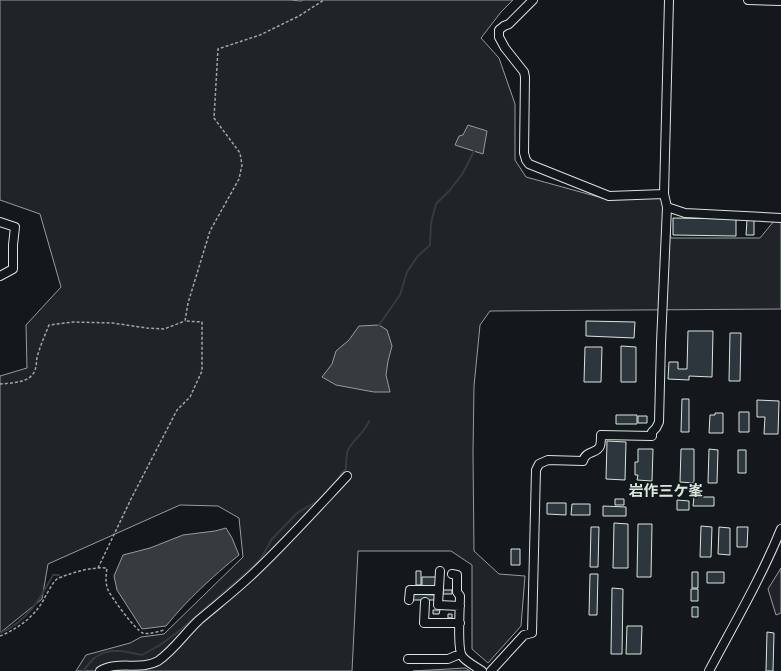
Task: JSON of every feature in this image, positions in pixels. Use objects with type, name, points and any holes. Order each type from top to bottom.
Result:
[{"type":"street","points":[[533,0],[509,24],[499,30],[499,37],[505,48],[524,72],[524,153],[528,164],[609,196],[664,194]]},
{"type":"street","points":[[491,671],[524,635],[532,633],[536,470],[539,464],[548,460],[583,461],[587,454],[597,450],[600,446],[601,436],[652,436],[652,432],[656,428],[658,422],[660,343],[667,207],[664,194],[669,0]]},
{"type":"street","points":[[748,0],[781,2]]},
{"type":"street","points":[[667,207],[685,213],[781,218]]},
{"type":"street","points":[[0,222],[15,227],[13,269],[0,276]]},
{"type":"street","points":[[100,671],[105,668],[115,666],[147,665],[159,660],[198,622],[259,568],[347,476]]},
{"type":"street","points":[[709,671],[755,585],[774,547],[781,528]]},
{"type":"street","points":[[440,571],[438,605],[460,606]]},
{"type":"street","points":[[452,574],[457,575],[457,592],[460,596],[460,654],[463,658],[482,671]]},
{"type":"street","points":[[409,600],[410,590],[439,590]]},
{"type":"street","points":[[425,602],[424,623],[460,623]]},
{"type":"street","points":[[408,659],[448,659],[460,654]]},
{"type":"path","points":[[185,322],[188,303],[210,231],[239,179],[242,165],[240,153],[214,118],[218,49],[260,35],[299,16],[324,0]]},
{"type":"path","points":[[0,384],[26,380],[33,374],[36,369],[38,355],[49,325],[74,322],[112,323],[164,329],[185,322],[202,322],[202,371],[190,397],[176,410],[98,568]]},
{"type":"path","points":[[0,636],[22,624],[33,614],[56,579],[77,572],[98,568],[107,568],[105,579],[108,590],[129,621],[138,630],[146,634],[165,630]]},
{"type":"shaded area","points":[[0,0],[513,0],[501,12],[481,38],[499,58],[515,104],[515,160],[526,177],[606,199],[662,197],[671,238],[760,238],[774,221],[781,221],[781,309],[490,311],[480,325],[474,386],[474,551],[499,574],[525,576],[521,626],[488,663],[472,649],[472,565],[451,551],[358,551],[352,671],[76,671],[86,655],[130,643],[141,637],[164,634],[243,557],[239,518],[218,506],[180,505],[48,564],[42,599],[0,633],[0,376],[27,368],[26,325],[61,287],[40,214],[0,200]]},
{"type":"shaded area","points":[[468,125],[487,131],[483,154],[455,145],[459,136],[463,135]]},
{"type":"shaded area","points":[[379,325],[387,330],[392,346],[386,375],[390,392],[374,392],[336,385],[322,377],[332,364],[336,351],[349,340],[359,326]]},
{"type":"shaded area","points":[[226,528],[239,555],[201,589],[166,626],[142,629],[117,590],[114,576],[123,555],[150,548],[183,535]]},
{"type":"shaded area","points":[[781,568],[781,613],[776,615],[768,589]]},
{"type":"shaded area","points":[[465,668],[470,671],[413,671]]},
{"type":"building","points":[[673,218],[736,219],[736,236],[673,235]]},
{"type":"building","points":[[747,220],[754,220],[754,235],[746,235]]},
{"type":"building","points":[[586,321],[635,322],[634,338],[586,336]]},
{"type":"building","points":[[688,331],[713,331],[712,377],[689,376],[689,380],[668,379],[669,362],[678,362],[678,369],[687,369]]},
{"type":"building","points":[[730,333],[741,333],[740,381],[729,381]]},
{"type":"building","points":[[621,346],[636,347],[636,382],[621,382]]},
{"type":"building","points":[[585,347],[602,347],[601,382],[584,382]]},
{"type":"building","points":[[682,399],[689,399],[689,432],[681,432]]},
{"type":"building","points":[[757,400],[779,401],[778,434],[764,434],[765,417],[757,417]]},
{"type":"building","points":[[739,412],[749,412],[749,432],[739,432]]},
{"type":"building","points":[[715,413],[723,413],[723,433],[709,433],[710,415],[715,415]]},
{"type":"building","points":[[616,415],[637,415],[637,424],[616,424]]},
{"type":"building","points":[[638,416],[647,416],[647,423],[638,423]]},
{"type":"building","points":[[607,441],[626,442],[625,480],[606,479]]},
{"type":"building","points":[[638,449],[653,449],[652,481],[637,480],[638,475],[635,475],[635,462],[638,462]]},
{"type":"building","points":[[681,449],[694,449],[694,483],[680,482]]},
{"type":"building","points":[[709,449],[718,450],[717,483],[708,483]]},
{"type":"building","points":[[738,450],[746,450],[746,473],[738,473]]},
{"type":"building","points":[[694,497],[714,497],[714,506],[693,506]]},
{"type":"building","points":[[615,499],[624,499],[624,505],[615,505]]},
{"type":"building","points":[[677,500],[689,501],[689,510],[677,510]]},
{"type":"building","points":[[547,503],[566,503],[566,515],[547,514]]},
{"type":"building","points":[[572,504],[590,504],[590,515],[571,515]]},
{"type":"building","points":[[603,506],[626,507],[626,516],[603,516]]},
{"type":"building","points":[[614,523],[628,524],[628,568],[613,568]]},
{"type":"building","points":[[638,524],[652,524],[651,577],[637,577]]},
{"type":"building","points":[[701,526],[712,527],[711,557],[700,557]]},
{"type":"building","points":[[591,527],[599,527],[598,567],[590,567]]},
{"type":"building","points":[[719,527],[730,528],[730,555],[718,554]]},
{"type":"building","points":[[737,527],[748,527],[747,547],[737,547]]},
{"type":"building","points":[[511,549],[520,549],[520,565],[511,565]]},
{"type":"building","points":[[416,571],[421,571],[421,585],[416,585]]},
{"type":"building","points":[[692,572],[698,572],[698,588],[692,588]]},
{"type":"building","points":[[707,572],[724,572],[724,583],[707,583]]},
{"type":"building","points":[[590,574],[598,574],[597,615],[589,615]]},
{"type":"building","points":[[422,577],[437,577],[436,587],[422,586]]},
{"type":"building","points":[[612,588],[623,589],[622,654],[611,654]]},
{"type":"building","points":[[691,589],[698,589],[698,601],[691,601]]},
{"type":"building","points":[[443,590],[452,590],[452,594],[443,594]]},
{"type":"building","points":[[413,594],[435,595],[435,600],[412,600]]},
{"type":"building","points":[[692,607],[698,607],[698,617],[692,617]]},
{"type":"building","points":[[433,610],[440,610],[439,614],[433,614]]},
{"type":"building","points":[[448,614],[452,614],[452,618],[448,618]]},
{"type":"building","points":[[627,626],[642,626],[641,654],[626,654]]},
{"type":"building","points":[[767,632],[774,633],[773,671],[766,671]]},
{"type":"waterway","points":[[379,325],[400,295],[407,272],[417,257],[430,245],[431,223],[436,204],[450,190],[463,173],[474,151]]},
{"type":"waterway","points":[[337,481],[346,469],[346,457],[348,450],[365,429],[369,421]]},
{"type":"waterway","points":[[83,671],[94,658],[103,653],[122,651],[142,655],[160,645],[179,631],[260,560],[272,539],[297,513],[321,499]]},
{"type":"waterway","points":[[0,633],[18,623],[38,601],[53,575],[59,575]]},
{"type":"district","name":"岩作三ケ峯","points":[[666,490]]}]
